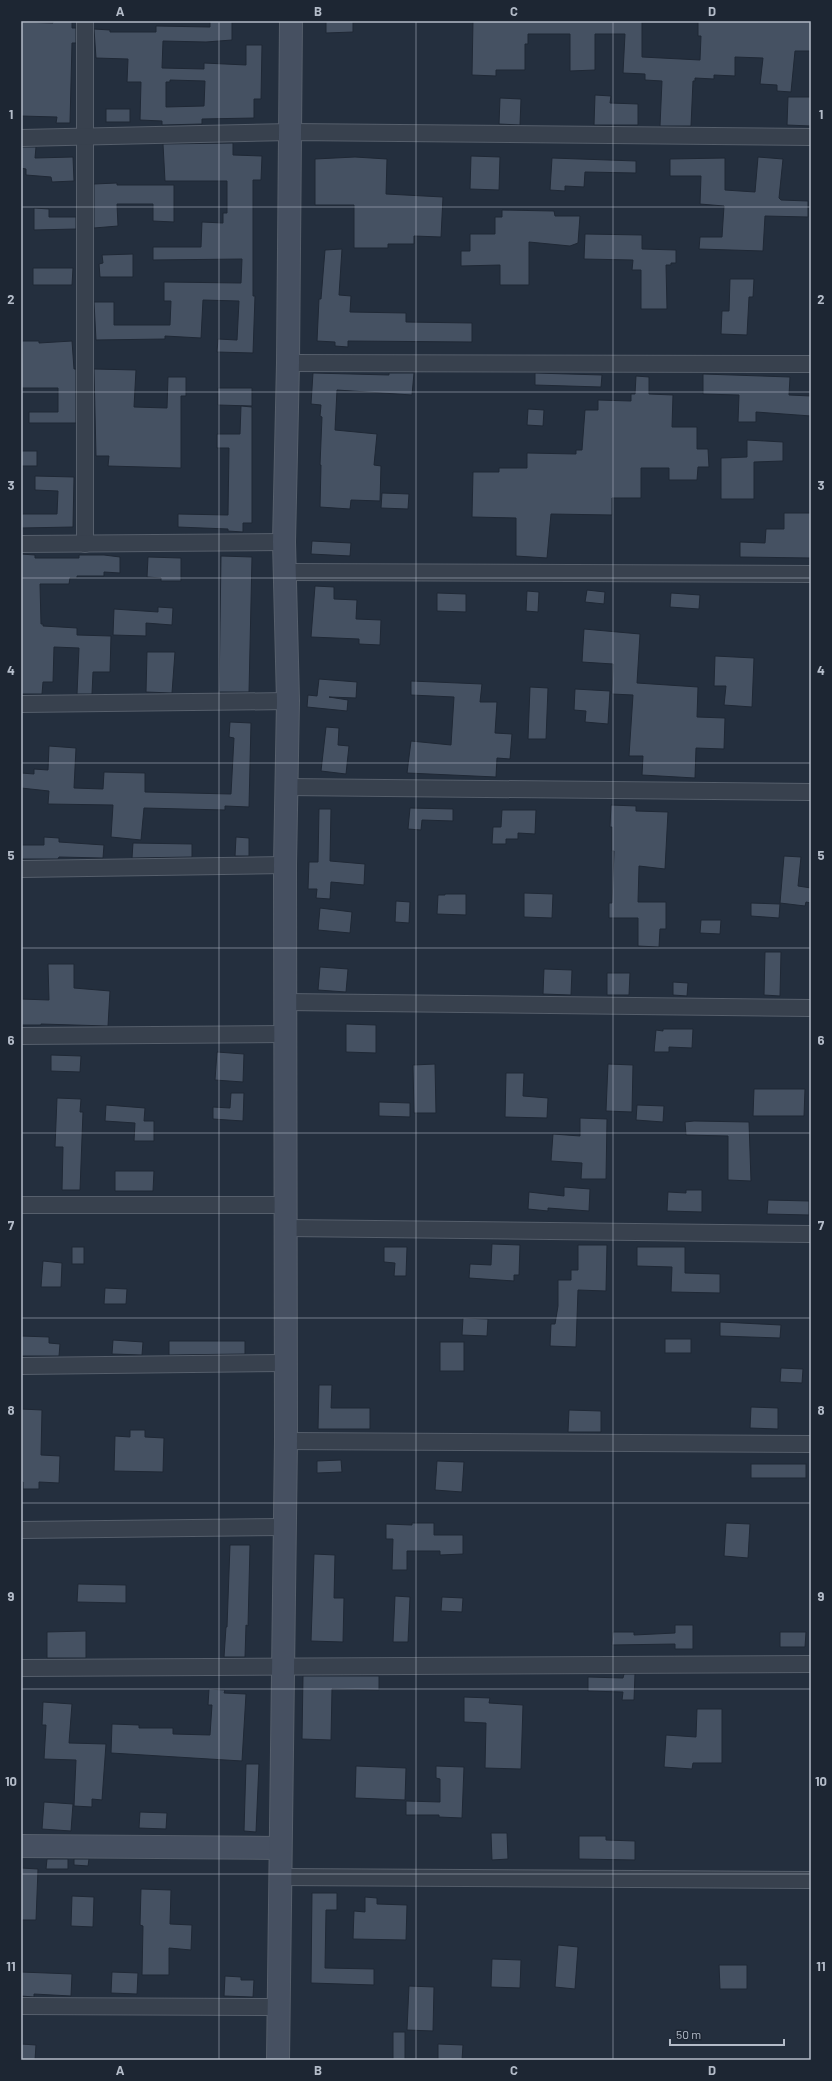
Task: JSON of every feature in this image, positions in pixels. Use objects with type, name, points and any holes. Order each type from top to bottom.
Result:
[{"type":"main road","points":[[278,2060],[286,1441],[285,865],[288,702],[286,572],[284,542],[288,363],[291,21]]},
{"type":"main road","points":[[21,1846],[280,1848]]},
{"type":"street","points":[[85,21],[86,544]]},
{"type":"street","points":[[21,138],[291,132],[811,137]]},
{"type":"street","points":[[288,363],[811,364]]},
{"type":"street","points":[[21,544],[284,542]]},
{"type":"street","points":[[286,572],[811,574]]},
{"type":"street","points":[[21,704],[288,702]]},
{"type":"street","points":[[286,787],[811,792]]},
{"type":"street","points":[[21,869],[285,865]]},
{"type":"street","points":[[285,1002],[811,1008]]},
{"type":"street","points":[[21,1036],[285,1034]]},
{"type":"street","points":[[21,1205],[286,1205]]},
{"type":"street","points":[[286,1228],[811,1234]]},
{"type":"street","points":[[21,1366],[285,1363]]},
{"type":"street","points":[[286,1441],[811,1444]]},
{"type":"street","points":[[21,1530],[284,1527]]},
{"type":"street","points":[[21,1668],[811,1664]]},
{"type":"street","points":[[280,1877],[811,1880]]},
{"type":"street","points":[[21,2006],[278,2006]]},
{"type":"building","points":[[53,21],[72,21],[72,28],[76,28],[76,43],[72,43],[70,123],[56,123],[57,117],[21,116],[21,22],[53,23]]},
{"type":"building","points":[[210,21],[232,21],[232,40],[206,42],[163,41],[162,68],[204,69],[204,63],[246,65],[246,45],[262,45],[261,99],[254,99],[254,118],[202,119],[202,124],[162,125],[162,121],[140,120],[141,82],[127,82],[128,59],[96,58],[94,29],[110,30],[110,32],[156,32],[156,26],[210,27]],"holes":[[[170,80],[205,81],[204,106],[166,107],[166,82],[170,82]]]},
{"type":"building","points":[[326,21],[353,21],[353,32],[326,33]]},
{"type":"building","points":[[473,21],[642,21],[642,57],[700,60],[701,36],[698,36],[698,21],[811,22],[811,51],[795,51],[791,92],[777,91],[777,85],[760,84],[763,58],[735,57],[735,76],[714,75],[714,79],[695,78],[695,81],[693,81],[691,126],[660,126],[662,81],[645,80],[645,74],[623,73],[625,34],[595,34],[595,70],[570,71],[570,34],[528,34],[528,44],[525,44],[525,70],[496,70],[496,76],[472,75]]},
{"type":"building","points":[[595,95],[611,96],[610,103],[638,104],[638,125],[594,125]]},
{"type":"building","points":[[788,97],[811,97],[811,126],[787,125]]},
{"type":"building","points":[[500,98],[521,99],[520,125],[499,124]]},
{"type":"building","points":[[106,109],[130,109],[130,122],[106,122]]},
{"type":"building","points":[[233,143],[233,155],[262,156],[261,180],[253,180],[253,296],[255,296],[253,353],[217,352],[218,339],[237,340],[239,301],[203,300],[201,338],[165,336],[165,339],[96,340],[94,302],[114,302],[114,325],[170,325],[171,301],[164,301],[164,282],[241,283],[242,259],[153,260],[153,247],[201,247],[202,222],[223,223],[223,213],[227,213],[227,181],[165,181],[163,144]]},
{"type":"building","points":[[21,147],[36,147],[35,158],[73,157],[74,181],[52,182],[51,177],[26,175],[26,169],[21,168]]},
{"type":"building","points":[[471,156],[500,157],[499,190],[470,189]]},
{"type":"building","points":[[355,157],[387,159],[386,194],[443,197],[441,237],[414,236],[414,244],[388,244],[388,248],[354,248],[354,205],[315,205],[315,159]]},
{"type":"building","points":[[758,157],[783,159],[779,198],[781,200],[808,201],[808,217],[765,216],[763,251],[699,249],[700,237],[722,237],[724,206],[700,204],[701,176],[670,176],[670,159],[725,158],[725,190],[755,192]]},
{"type":"building","points":[[552,158],[636,161],[636,173],[585,172],[584,187],[565,186],[565,191],[550,190]]},
{"type":"building","points":[[117,183],[117,185],[174,185],[174,222],[153,221],[153,204],[117,204],[118,226],[94,228],[94,184]]},
{"type":"building","points":[[34,208],[49,209],[49,217],[76,217],[76,229],[34,230]]},
{"type":"building","points":[[502,210],[554,211],[555,216],[580,216],[578,243],[570,246],[529,242],[529,285],[500,285],[500,265],[461,266],[461,251],[470,251],[470,234],[495,234],[495,217],[502,217]]},
{"type":"building","points":[[585,234],[642,235],[642,249],[676,250],[676,263],[666,265],[667,309],[641,309],[641,270],[632,270],[633,260],[584,259]]},
{"type":"building","points":[[342,249],[339,295],[351,296],[350,312],[406,313],[406,322],[472,323],[472,342],[348,341],[348,347],[335,346],[335,342],[317,341],[319,299],[321,299],[325,250]]},
{"type":"building","points":[[133,254],[133,277],[100,277],[99,264],[103,263],[102,255]]},
{"type":"building","points":[[33,268],[73,268],[72,285],[33,285]]},
{"type":"building","points":[[730,279],[754,279],[753,297],[749,297],[747,335],[721,334],[722,311],[729,311]]},
{"type":"building","points":[[22,341],[39,341],[39,343],[72,341],[74,369],[76,369],[76,423],[29,423],[29,412],[58,412],[58,388],[21,388]]},
{"type":"building","points":[[94,369],[136,370],[134,407],[167,408],[168,377],[186,377],[186,396],[181,396],[181,468],[108,466],[109,456],[96,456]]},
{"type":"building","points":[[313,373],[389,375],[389,373],[414,373],[412,395],[337,390],[335,430],[377,434],[374,465],[381,466],[380,501],[351,500],[350,509],[320,507],[322,417],[320,416],[321,405],[311,404]]},
{"type":"building","points":[[535,373],[602,375],[601,387],[535,385]]},
{"type":"building","points":[[703,374],[790,377],[789,395],[811,396],[811,416],[756,412],[756,422],[738,422],[739,395],[703,394]]},
{"type":"building","points":[[636,376],[649,377],[649,394],[673,395],[672,427],[697,427],[697,449],[708,449],[709,467],[698,467],[697,480],[669,480],[669,468],[641,468],[641,498],[612,498],[612,515],[551,514],[547,558],[516,556],[516,518],[472,517],[473,472],[499,472],[499,468],[527,468],[527,453],[576,454],[576,450],[582,450],[585,410],[598,410],[598,400],[631,401],[631,394],[635,394]]},
{"type":"building","points":[[218,388],[252,388],[252,406],[218,405]]},
{"type":"building","points":[[241,406],[252,407],[252,523],[243,523],[243,532],[228,531],[228,529],[178,527],[178,514],[228,515],[229,448],[217,448],[217,434],[240,434]]},
{"type":"building","points":[[528,409],[544,410],[543,426],[527,425]]},
{"type":"building","points":[[747,440],[783,442],[783,461],[754,462],[754,499],[721,499],[721,458],[747,457]]},
{"type":"building","points":[[21,451],[37,451],[37,466],[21,466]]},
{"type":"building","points":[[35,476],[74,477],[73,527],[21,528],[21,514],[57,514],[58,491],[35,490]]},
{"type":"building","points":[[382,493],[409,494],[408,509],[381,508]]},
{"type":"building","points":[[784,513],[811,513],[811,558],[740,557],[740,542],[765,543],[766,529],[784,529]]},
{"type":"building","points":[[312,541],[351,543],[350,556],[311,554]]},
{"type":"building","points":[[21,554],[35,555],[35,558],[79,558],[79,555],[104,555],[120,557],[120,573],[104,572],[104,576],[77,576],[77,578],[70,578],[69,584],[40,584],[41,624],[43,624],[43,626],[77,628],[77,635],[111,636],[110,672],[93,672],[92,694],[77,694],[79,648],[54,647],[53,682],[43,682],[42,694],[21,694]]},
{"type":"building","points":[[221,556],[252,557],[249,692],[219,692]]},
{"type":"building","points":[[148,557],[181,558],[181,581],[161,581],[161,578],[147,577]]},
{"type":"building","points":[[315,586],[334,587],[334,599],[357,600],[356,619],[381,620],[380,645],[359,644],[359,639],[311,637]]},
{"type":"building","points":[[587,590],[605,592],[604,604],[585,602]]},
{"type":"building","points":[[527,591],[539,592],[538,612],[526,611]]},
{"type":"building","points":[[437,593],[466,594],[466,612],[437,611]]},
{"type":"building","points":[[671,593],[700,595],[699,609],[670,607]]},
{"type":"building","points":[[158,607],[173,608],[172,625],[146,623],[146,636],[113,635],[114,609],[158,612]]},
{"type":"building","points":[[584,629],[640,634],[637,683],[698,687],[697,717],[725,718],[724,749],[696,748],[695,778],[642,775],[643,756],[629,756],[633,695],[612,694],[613,664],[582,662]]},
{"type":"building","points":[[147,652],[175,652],[172,693],[146,692]]},
{"type":"building","points":[[715,656],[754,658],[752,707],[724,705],[726,686],[714,686]]},
{"type":"building","points":[[319,679],[357,682],[356,698],[329,697],[348,700],[347,711],[307,707],[308,695],[317,696]]},
{"type":"building","points":[[411,681],[482,684],[480,702],[497,702],[495,733],[512,734],[510,759],[497,758],[496,777],[407,773],[411,741],[451,745],[454,697],[411,695]]},
{"type":"building","points":[[530,687],[548,688],[546,739],[528,739]]},
{"type":"building","points":[[575,689],[610,691],[608,724],[585,722],[586,711],[574,710]]},
{"type":"building","points":[[230,722],[251,723],[249,807],[225,806],[225,810],[144,808],[141,840],[111,837],[113,805],[48,804],[49,791],[21,788],[21,773],[34,774],[34,769],[48,770],[49,746],[76,748],[74,788],[103,789],[104,772],[145,773],[145,792],[231,794],[234,738],[229,737]]},
{"type":"building","points":[[326,727],[339,728],[338,745],[349,746],[346,774],[321,771]]},
{"type":"building","points":[[611,805],[636,806],[636,811],[668,812],[665,869],[639,866],[638,902],[666,902],[666,929],[660,929],[659,947],[638,946],[638,918],[609,918],[609,903],[612,903],[614,851],[612,851],[612,827],[610,827]]},
{"type":"building","points":[[410,808],[453,809],[453,821],[422,820],[421,830],[408,829]]},
{"type":"building","points":[[319,809],[331,809],[330,861],[365,864],[364,885],[331,882],[330,899],[316,898],[317,889],[308,889],[309,862],[318,862]]},
{"type":"building","points":[[502,810],[536,810],[535,834],[518,833],[518,839],[506,839],[506,844],[492,844],[493,827],[501,827]]},
{"type":"building","points":[[44,837],[59,838],[59,842],[104,845],[103,858],[59,857],[58,859],[21,859],[21,845],[44,845]]},
{"type":"building","points":[[236,837],[249,838],[249,856],[235,856]]},
{"type":"building","points":[[133,843],[192,844],[192,857],[132,858]]},
{"type":"building","points":[[784,856],[801,857],[798,886],[811,888],[811,903],[806,902],[805,906],[780,903]]},
{"type":"building","points":[[524,893],[553,894],[552,918],[524,917]]},
{"type":"building","points":[[466,894],[466,915],[437,914],[438,895]]},
{"type":"building","points":[[396,901],[410,902],[409,923],[395,922]]},
{"type":"building","points":[[751,903],[780,904],[779,918],[751,916]]},
{"type":"building","points":[[320,908],[352,912],[350,933],[318,930]]},
{"type":"building","points":[[701,920],[721,920],[720,934],[700,933]]},
{"type":"building","points":[[765,952],[781,952],[780,996],[764,995]]},
{"type":"building","points":[[48,964],[74,964],[74,988],[110,991],[108,1026],[41,1024],[21,1025],[21,999],[49,1000]]},
{"type":"building","points":[[320,967],[348,969],[346,992],[318,990]]},
{"type":"building","points":[[544,969],[572,970],[571,995],[543,994]]},
{"type":"building","points":[[607,973],[630,973],[629,995],[607,995]]},
{"type":"building","points":[[673,982],[688,983],[687,996],[673,995]]},
{"type":"building","points":[[346,1024],[376,1025],[376,1053],[346,1052]]},
{"type":"building","points":[[663,1029],[693,1029],[692,1048],[669,1047],[669,1052],[654,1052],[656,1030],[663,1031]]},
{"type":"building","points":[[217,1052],[244,1054],[243,1082],[215,1080]]},
{"type":"building","points":[[51,1055],[81,1056],[80,1072],[51,1071]]},
{"type":"building","points":[[435,1064],[436,1113],[414,1113],[413,1065]]},
{"type":"building","points":[[608,1064],[633,1065],[632,1112],[606,1111]]},
{"type":"building","points":[[506,1073],[524,1073],[523,1096],[548,1098],[547,1118],[505,1117]]},
{"type":"building","points":[[754,1089],[805,1089],[804,1116],[753,1116]]},
{"type":"building","points":[[231,1093],[244,1093],[243,1121],[213,1119],[213,1107],[230,1108]]},
{"type":"building","points":[[57,1098],[81,1099],[80,1112],[83,1112],[80,1190],[62,1190],[63,1147],[55,1147]]},
{"type":"building","points":[[379,1102],[410,1103],[410,1117],[379,1116]]},
{"type":"building","points":[[106,1105],[145,1108],[144,1121],[154,1121],[154,1141],[134,1141],[135,1123],[105,1121]]},
{"type":"building","points":[[637,1105],[664,1106],[663,1122],[636,1120]]},
{"type":"building","points":[[580,1118],[607,1119],[606,1179],[581,1179],[582,1163],[551,1161],[553,1134],[580,1136]]},
{"type":"building","points":[[685,1122],[749,1122],[751,1181],[728,1180],[728,1136],[686,1135]]},
{"type":"building","points":[[115,1171],[154,1171],[153,1191],[115,1191]]},
{"type":"building","points":[[564,1187],[590,1189],[589,1211],[548,1208],[548,1211],[528,1209],[529,1192],[564,1196]]},
{"type":"building","points":[[686,1190],[702,1190],[702,1212],[667,1211],[668,1192],[686,1193]]},
{"type":"building","points":[[768,1200],[809,1201],[809,1215],[767,1214]]},
{"type":"building","points":[[492,1244],[520,1245],[519,1275],[514,1275],[514,1281],[469,1278],[470,1264],[491,1265]]},
{"type":"building","points":[[578,1245],[607,1245],[606,1291],[578,1290],[576,1347],[550,1346],[551,1324],[555,1324],[558,1306],[558,1280],[571,1280],[571,1270],[578,1270]]},
{"type":"building","points":[[72,1247],[84,1247],[84,1264],[72,1264]]},
{"type":"building","points":[[384,1247],[407,1247],[406,1276],[394,1276],[395,1263],[384,1262]]},
{"type":"building","points":[[637,1247],[685,1247],[685,1273],[720,1274],[720,1293],[671,1292],[672,1267],[637,1266]]},
{"type":"building","points":[[43,1261],[62,1263],[61,1287],[41,1287]]},
{"type":"building","points":[[105,1288],[127,1289],[126,1304],[104,1304]]},
{"type":"building","points":[[463,1318],[488,1319],[487,1336],[462,1335]]},
{"type":"building","points":[[720,1322],[781,1325],[780,1338],[720,1336]]},
{"type":"building","points":[[21,1336],[49,1337],[49,1343],[60,1344],[59,1356],[21,1356]]},
{"type":"building","points":[[665,1339],[691,1339],[691,1353],[665,1353]]},
{"type":"building","points":[[113,1340],[143,1342],[142,1355],[112,1354]]},
{"type":"building","points":[[169,1341],[245,1341],[245,1354],[169,1355]]},
{"type":"building","points":[[440,1342],[464,1342],[464,1371],[440,1371]]},
{"type":"building","points":[[781,1368],[803,1369],[802,1383],[780,1382]]},
{"type":"building","points":[[319,1385],[332,1385],[331,1408],[370,1408],[370,1429],[318,1429]]},
{"type":"building","points":[[751,1407],[778,1408],[778,1429],[750,1428]]},
{"type":"building","points":[[21,1409],[42,1410],[41,1455],[60,1456],[59,1483],[39,1482],[39,1489],[23,1489],[23,1482],[21,1482]]},
{"type":"building","points":[[569,1410],[601,1411],[601,1432],[568,1432]]},
{"type":"building","points":[[130,1430],[145,1430],[145,1437],[164,1438],[163,1472],[114,1471],[115,1436],[130,1437]]},
{"type":"building","points":[[341,1460],[342,1472],[317,1473],[317,1461]]},
{"type":"building","points":[[437,1461],[464,1462],[462,1492],[435,1490]]},
{"type":"building","points":[[751,1464],[806,1464],[806,1478],[751,1478]]},
{"type":"building","points":[[412,1523],[434,1523],[434,1535],[463,1535],[463,1554],[440,1555],[440,1551],[407,1551],[407,1570],[392,1570],[393,1539],[386,1539],[386,1524],[412,1525]]},
{"type":"building","points":[[726,1523],[750,1524],[748,1558],[724,1556]]},
{"type":"building","points":[[230,1545],[250,1545],[248,1626],[246,1625],[245,1657],[224,1657],[227,1627]]},
{"type":"building","points":[[314,1554],[335,1555],[334,1598],[344,1598],[343,1642],[311,1641]]},
{"type":"building","points":[[78,1584],[126,1585],[126,1603],[77,1602]]},
{"type":"building","points":[[395,1596],[410,1597],[408,1642],[393,1642]]},
{"type":"building","points":[[442,1597],[463,1598],[462,1612],[441,1611]]},
{"type":"building","points":[[675,1625],[693,1625],[693,1649],[675,1649],[675,1644],[612,1645],[613,1632],[634,1632],[634,1635],[675,1633]]},
{"type":"building","points":[[86,1631],[86,1658],[47,1658],[47,1632]]},
{"type":"building","points":[[780,1632],[806,1632],[805,1647],[780,1647]]},
{"type":"building","points":[[624,1674],[635,1674],[634,1700],[622,1700],[623,1692],[588,1691],[588,1677],[623,1678]]},
{"type":"building","points":[[303,1676],[379,1676],[379,1690],[332,1689],[331,1740],[302,1739]]},
{"type":"building","points":[[209,1689],[225,1690],[224,1693],[246,1694],[242,1761],[111,1753],[112,1724],[139,1725],[139,1728],[173,1728],[173,1734],[210,1735],[212,1705],[208,1705]]},
{"type":"building","points":[[464,1697],[490,1698],[489,1703],[523,1705],[521,1769],[485,1768],[486,1723],[464,1722]]},
{"type":"building","points":[[43,1702],[72,1704],[69,1743],[106,1744],[102,1800],[92,1799],[92,1807],[74,1806],[76,1760],[44,1759],[46,1725],[42,1725]]},
{"type":"building","points":[[697,1709],[722,1709],[722,1763],[693,1763],[692,1769],[664,1767],[666,1735],[696,1737]]},
{"type":"building","points":[[246,1764],[259,1764],[256,1832],[244,1831]]},
{"type":"building","points":[[356,1766],[406,1768],[405,1800],[355,1798]]},
{"type":"building","points":[[436,1766],[464,1767],[462,1818],[439,1817],[439,1815],[406,1815],[406,1801],[440,1802],[440,1779],[436,1778]]},
{"type":"building","points":[[44,1802],[73,1804],[71,1831],[42,1829]]},
{"type":"building","points":[[140,1812],[167,1813],[166,1829],[139,1828]]},
{"type":"building","points":[[491,1833],[507,1833],[508,1859],[492,1860]]},
{"type":"building","points":[[579,1836],[606,1836],[606,1840],[635,1841],[635,1860],[579,1859]]},
{"type":"building","points":[[47,1859],[68,1859],[68,1869],[46,1869]]},
{"type":"building","points":[[74,1859],[89,1859],[88,1866],[74,1865]]},
{"type":"building","points":[[21,1868],[38,1869],[36,1920],[21,1920]]},
{"type":"building","points":[[141,1889],[171,1890],[170,1924],[192,1925],[191,1950],[169,1948],[169,1975],[142,1975],[143,1926],[140,1925]]},
{"type":"building","points":[[312,1893],[337,1893],[337,1910],[326,1910],[325,1968],[374,1969],[374,1985],[311,1983]]},
{"type":"building","points":[[72,1896],[94,1897],[93,1927],[71,1926]]},
{"type":"building","points":[[365,1897],[377,1898],[377,1904],[407,1905],[406,1940],[353,1939],[354,1911],[365,1912]]},
{"type":"building","points":[[558,1945],[578,1947],[575,1989],[555,1987]]},
{"type":"building","points":[[492,1959],[521,1960],[520,1988],[491,1987]]},
{"type":"building","points":[[719,1965],[747,1965],[747,1989],[720,1989]]},
{"type":"building","points":[[21,1972],[72,1974],[71,1996],[34,1994],[34,1997],[21,1996]]},
{"type":"building","points":[[112,1972],[138,1973],[137,1994],[111,1993]]},
{"type":"building","points":[[225,1976],[241,1977],[241,1980],[254,1980],[253,1997],[224,1996]]},
{"type":"building","points":[[409,1986],[434,1987],[433,2031],[407,2030]]},
{"type":"building","points":[[393,2032],[405,2032],[405,2060],[393,2060]]},
{"type":"building","points":[[21,2044],[36,2045],[35,2060],[21,2060]]},
{"type":"building","points":[[438,2044],[463,2045],[462,2060],[438,2060]]}]
